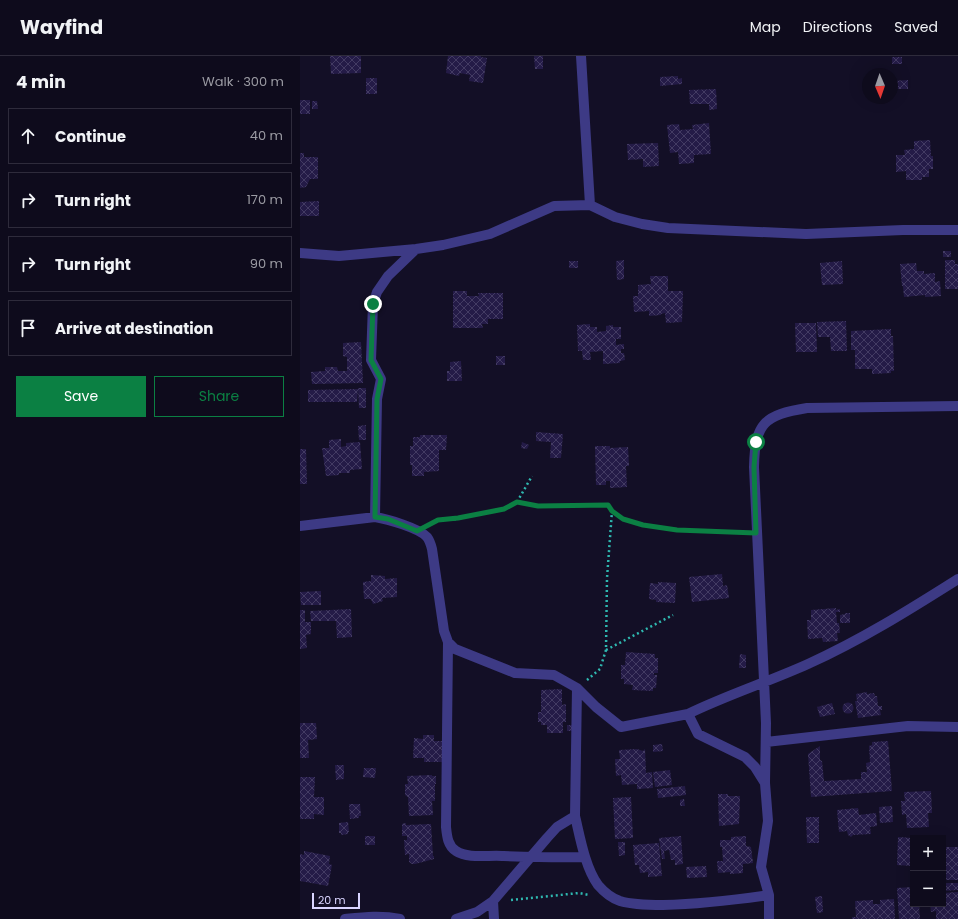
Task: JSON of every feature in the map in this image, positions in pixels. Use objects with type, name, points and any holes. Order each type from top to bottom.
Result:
[{"type":"street","points":[[581,56],[590,205]]},
{"type":"street","points":[[300,253],[339,256],[416,249],[468,240],[490,234],[554,206],[590,205],[616,217],[642,224],[668,228],[806,234],[903,230],[958,230]]},
{"type":"street","points":[[375,517],[377,399],[381,379],[371,360],[373,304],[377,292],[388,276],[416,249]]},
{"type":"street","points":[[769,919],[769,895],[761,867],[768,821],[765,783],[766,742],[764,683],[754,467],[754,449],[759,432],[770,418],[784,412],[822,406],[958,406]]},
{"type":"street","points":[[300,526],[375,517],[388,519],[417,531],[428,538],[432,549],[444,631],[448,642],[446,827],[448,842],[454,849],[463,854],[530,858],[585,857]]},
{"type":"street","points":[[448,642],[463,652],[515,673],[554,675],[577,688],[596,707],[621,727],[688,714],[711,702],[764,683],[853,643],[958,579]]},
{"type":"street","points":[[577,688],[574,802],[575,816],[585,857],[599,886],[609,895],[621,901],[654,905],[689,904],[769,895]]},
{"type":"street","points":[[688,714],[698,734],[745,757],[755,767],[765,783]]},
{"type":"street","points":[[766,742],[908,726],[958,727]]},
{"type":"street","points":[[456,919],[478,912],[493,901],[557,828],[575,816]]},
{"type":"street","points":[[493,901],[494,919]]},
{"type":"street","points":[[345,919],[384,916],[400,919]]},
{"type":"path","points":[[417,531],[438,520],[458,518],[504,509],[517,502],[532,476]]},
{"type":"path","points":[[517,502],[538,506],[608,505],[612,511],[623,519],[643,525],[677,530],[756,533]]},
{"type":"path","points":[[577,688],[600,669],[606,650],[607,578],[612,511]]},
{"type":"path","points":[[606,650],[673,615]]},
{"type":"path","points":[[493,901],[579,893],[593,896]]},
{"type":"building","points":[[330,56],[361,56],[361,73],[331,74]]},
{"type":"building","points":[[448,56],[481,56],[487,58],[483,83],[469,81],[470,75],[460,73],[459,76],[446,73]]},
{"type":"building","points":[[534,56],[543,56],[543,69],[535,69]]},
{"type":"building","points":[[892,57],[902,57],[902,64],[892,64]]},
{"type":"building","points":[[678,76],[678,79],[682,78],[682,84],[660,86],[660,77]]},
{"type":"building","points":[[366,78],[377,78],[377,94],[366,94]]},
{"type":"building","points":[[908,80],[908,89],[898,89],[898,81]]},
{"type":"building","points":[[716,89],[717,109],[709,110],[709,104],[690,104],[689,90]]},
{"type":"building","points":[[300,100],[310,100],[310,114],[300,114]]},
{"type":"building","points":[[312,101],[317,101],[318,109],[312,109]]},
{"type":"building","points":[[709,123],[711,154],[694,155],[694,163],[679,164],[678,152],[670,153],[667,125],[679,124],[680,130],[693,129],[692,125]]},
{"type":"building","points":[[930,140],[931,156],[933,156],[933,169],[929,169],[929,177],[922,177],[922,180],[906,180],[906,171],[896,172],[896,155],[905,155],[904,150],[914,149],[914,141]]},
{"type":"building","points":[[658,143],[659,166],[643,167],[643,159],[628,160],[627,144]]},
{"type":"building","points":[[300,153],[304,153],[304,157],[318,157],[318,179],[310,179],[306,187],[300,188]]},
{"type":"building","points":[[319,201],[319,216],[300,216],[300,202]]},
{"type":"building","points":[[943,251],[951,251],[951,257],[943,257]]},
{"type":"building","points":[[624,260],[624,279],[617,280],[616,261]]},
{"type":"building","points":[[945,260],[955,260],[955,264],[958,264],[958,289],[945,289]]},
{"type":"building","points":[[569,261],[578,261],[578,268],[569,268]]},
{"type":"building","points":[[842,261],[843,284],[822,285],[820,263]]},
{"type":"building","points":[[916,263],[917,271],[924,271],[924,274],[935,273],[935,282],[940,281],[941,296],[925,297],[925,295],[904,297],[900,264]]},
{"type":"building","points":[[650,276],[668,276],[668,291],[683,291],[682,322],[666,323],[665,313],[661,315],[649,316],[649,311],[634,312],[633,296],[638,296],[638,285],[651,284]]},
{"type":"building","points":[[453,291],[467,291],[467,296],[479,296],[478,293],[503,293],[503,319],[488,319],[488,324],[482,324],[483,328],[453,328]]},
{"type":"building","points":[[846,321],[847,351],[831,351],[830,337],[818,337],[817,322]]},
{"type":"building","points":[[795,323],[816,323],[817,352],[796,352]]},
{"type":"building","points":[[590,324],[590,327],[597,327],[597,332],[606,331],[606,326],[613,325],[613,327],[621,327],[621,339],[616,339],[616,345],[624,344],[624,349],[621,349],[621,353],[624,353],[625,360],[620,361],[620,363],[603,364],[603,351],[590,352],[591,360],[583,360],[582,351],[578,351],[577,325]]},
{"type":"building","points":[[891,329],[891,336],[893,336],[894,371],[891,371],[891,373],[872,374],[872,369],[855,369],[855,350],[851,350],[851,331]]},
{"type":"building","points":[[361,342],[363,383],[312,384],[311,372],[325,371],[325,367],[337,367],[338,371],[347,371],[347,357],[343,356],[343,343]]},
{"type":"building","points":[[496,356],[505,356],[505,365],[496,365]]},
{"type":"building","points":[[461,361],[462,381],[447,381],[447,371],[450,371],[450,362]]},
{"type":"building","points":[[358,388],[366,388],[366,408],[359,408]]},
{"type":"building","points":[[358,389],[357,402],[308,402],[308,390]]},
{"type":"building","points":[[366,425],[366,440],[359,440],[358,426]]},
{"type":"building","points":[[536,432],[563,434],[561,458],[550,458],[551,442],[536,441]]},
{"type":"building","points":[[420,435],[447,435],[446,450],[439,450],[439,471],[424,472],[424,476],[412,476],[412,465],[410,465],[410,446],[413,446],[413,437],[420,437]]},
{"type":"building","points":[[341,439],[341,447],[346,446],[346,443],[360,442],[362,469],[350,470],[350,473],[339,473],[339,475],[326,476],[322,448],[329,448],[329,440]]},
{"type":"building","points":[[522,442],[529,445],[527,449],[521,448]]},
{"type":"building","points":[[595,446],[610,446],[610,448],[628,447],[629,466],[626,466],[627,487],[610,488],[610,481],[606,481],[606,485],[596,485]]},
{"type":"building","points":[[300,449],[306,449],[307,484],[300,484]]},
{"type":"building","points":[[722,574],[723,586],[727,585],[729,598],[692,602],[689,577]]},
{"type":"building","points":[[371,575],[385,576],[385,579],[397,578],[397,597],[382,598],[383,601],[373,604],[371,599],[364,599],[363,582],[371,581]]},
{"type":"building","points":[[658,582],[676,583],[675,603],[656,602],[656,600],[649,599],[650,583],[658,584]]},
{"type":"building","points":[[321,591],[321,605],[301,605],[300,592]]},
{"type":"building","points":[[836,608],[836,610],[840,609],[840,612],[836,612],[840,633],[837,633],[838,641],[823,642],[822,638],[808,639],[807,620],[811,620],[811,610]]},
{"type":"building","points":[[351,609],[352,637],[337,638],[336,621],[311,621],[310,611]]},
{"type":"building","points":[[300,610],[305,610],[305,622],[311,622],[311,634],[306,635],[307,648],[300,649]]},
{"type":"building","points":[[850,613],[850,623],[840,623],[840,615]]},
{"type":"building","points":[[626,652],[655,654],[655,658],[658,658],[658,673],[654,673],[654,675],[657,675],[656,688],[653,688],[653,691],[632,690],[633,685],[624,684],[624,679],[621,679],[621,665],[625,665]]},
{"type":"building","points":[[740,654],[746,655],[746,668],[739,668]]},
{"type":"building","points":[[562,689],[562,705],[566,704],[566,722],[563,722],[563,733],[547,733],[547,725],[541,725],[541,722],[538,722],[538,712],[541,712],[541,690]]},
{"type":"building","points":[[867,692],[867,694],[874,693],[875,696],[877,696],[878,706],[882,706],[882,710],[880,710],[881,715],[858,718],[855,701],[857,701],[856,694]]},
{"type":"building","points":[[832,703],[835,714],[820,717],[817,707]]},
{"type":"building","points":[[846,703],[850,703],[852,704],[852,712],[846,713],[843,710],[843,706]]},
{"type":"building","points":[[300,723],[316,723],[317,739],[308,740],[309,758],[300,758]]},
{"type":"building","points":[[567,725],[572,725],[572,731],[567,731]]},
{"type":"building","points":[[423,735],[434,735],[434,741],[443,741],[443,762],[424,762],[424,758],[413,758],[414,738],[423,739]]},
{"type":"building","points":[[888,741],[892,791],[811,797],[808,754],[820,746],[820,760],[822,761],[824,781],[861,779],[861,772],[867,772],[866,763],[870,762],[869,746],[872,745],[872,742]]},
{"type":"building","points":[[662,744],[663,751],[653,752],[653,745]]},
{"type":"building","points":[[637,749],[643,751],[645,749],[646,773],[652,772],[653,788],[637,789],[637,784],[622,785],[621,775],[616,776],[615,759],[620,759],[619,750]]},
{"type":"building","points":[[335,765],[344,765],[344,779],[336,780]]},
{"type":"building","points":[[364,768],[376,768],[375,778],[363,777]]},
{"type":"building","points":[[670,770],[672,785],[655,787],[653,772]]},
{"type":"building","points":[[407,776],[436,776],[435,801],[432,801],[433,815],[409,816],[408,797],[405,795],[405,784],[408,784]]},
{"type":"building","points":[[300,777],[315,777],[314,797],[324,797],[324,815],[314,814],[314,819],[300,819]]},
{"type":"building","points":[[685,786],[686,795],[658,798],[657,789]]},
{"type":"building","points":[[931,791],[932,813],[928,813],[929,827],[907,828],[906,814],[902,815],[901,801],[905,801],[904,792]]},
{"type":"building","points":[[718,794],[740,796],[739,824],[719,826]]},
{"type":"building","points":[[631,797],[633,838],[615,839],[613,798]]},
{"type":"building","points":[[684,799],[685,806],[680,806],[680,800]]},
{"type":"building","points":[[349,804],[360,804],[361,816],[359,816],[359,818],[350,819]]},
{"type":"building","points":[[892,806],[893,822],[880,823],[879,807]]},
{"type":"building","points":[[858,808],[859,815],[876,813],[877,826],[870,827],[871,834],[853,835],[851,837],[848,835],[847,831],[839,832],[837,810]]},
{"type":"building","points":[[806,817],[819,817],[819,843],[807,843]]},
{"type":"building","points":[[348,822],[348,834],[341,835],[341,833],[339,833],[339,823]]},
{"type":"building","points":[[406,823],[406,825],[431,824],[434,859],[415,864],[409,862],[409,854],[405,855],[404,840],[407,840],[407,836],[402,836],[402,824]]},
{"type":"building","points":[[365,836],[375,836],[375,845],[365,845]]},
{"type":"building","points":[[681,836],[683,864],[675,865],[675,860],[671,860],[669,850],[664,851],[665,859],[662,859],[659,838]]},
{"type":"building","points":[[746,836],[746,846],[751,847],[753,863],[743,864],[743,873],[718,873],[717,861],[723,861],[720,840],[731,840],[731,837]]},
{"type":"building","points":[[898,837],[910,838],[910,866],[897,865]]},
{"type":"building","points":[[618,842],[625,842],[625,855],[619,856]]},
{"type":"building","points":[[659,843],[662,876],[648,877],[648,872],[640,873],[639,865],[635,865],[633,845]]},
{"type":"building","points":[[946,847],[958,847],[958,880],[946,880]]},
{"type":"building","points":[[304,851],[330,856],[329,864],[332,865],[328,886],[300,881],[300,854],[304,855]]},
{"type":"building","points":[[706,866],[707,877],[687,878],[686,867]]},
{"type":"building","points":[[946,883],[958,883],[958,890],[946,891]]},
{"type":"building","points":[[910,887],[910,907],[919,907],[920,919],[899,919],[897,888]]},
{"type":"building","points":[[958,892],[958,919],[936,919],[936,911],[931,912],[930,907],[946,907],[946,893]]},
{"type":"building","points":[[822,896],[823,912],[817,913],[815,897]]},
{"type":"building","points":[[894,899],[895,919],[852,919],[852,917],[856,917],[855,901],[873,900],[873,904],[880,904],[880,900]]},
{"type":"route","points":[[373,304],[371,360],[381,379],[377,399],[375,517],[388,519],[417,531],[438,520],[458,518],[504,509],[517,502],[538,506],[608,505],[612,511],[623,519],[643,525],[677,530],[756,533],[754,449],[756,442]]}]
